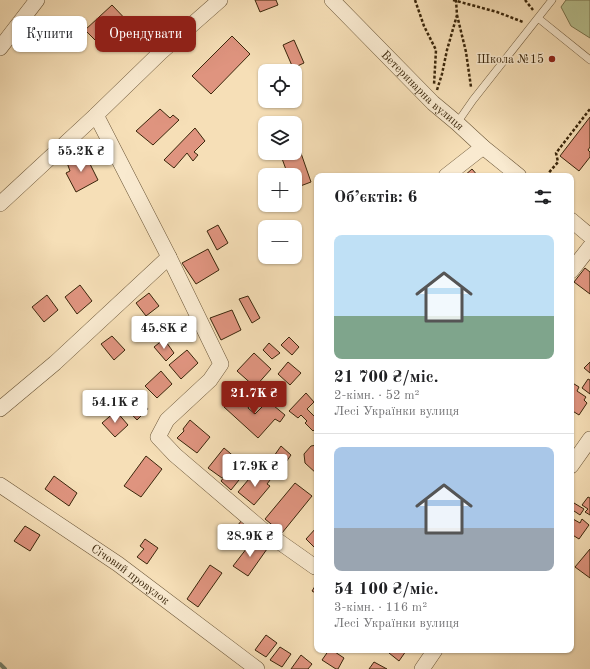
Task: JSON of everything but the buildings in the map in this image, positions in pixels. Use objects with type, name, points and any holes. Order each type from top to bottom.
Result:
[{"type":"street","points":[[0,48],[37,0]]},
{"type":"street","points":[[0,204],[161,52],[220,0]]},
{"type":"street","name":"Ветеринарна вулиця","points":[[332,0],[432,103],[515,173]]},
{"type":"street","points":[[96,115],[221,364],[210,380],[167,420],[158,438],[175,456],[264,531],[314,566]]},
{"type":"street","points":[[450,173],[483,147]]},
{"type":"street","points":[[574,223],[590,236]]},
{"type":"street","points":[[574,267],[590,247]]},
{"type":"street","points":[[0,409],[55,363],[168,257]]},
{"type":"street","points":[[574,462],[590,439]]},
{"type":"street","name":"Січовий провулок","points":[[0,485],[118,564],[257,669]]},
{"type":"street","points":[[422,669],[433,653]]},
{"type":"lane","points":[[457,123],[552,0]]},
{"type":"lane","points":[[538,18],[590,60]]},
{"type":"path","points":[[415,0],[424,26],[436,50],[432,103]]},
{"type":"path","points":[[474,100],[455,0],[497,12],[523,22],[538,18]]},
{"type":"path","points":[[432,103],[442,74],[457,15]]},
{"type":"path","points":[[549,173],[558,162],[556,153],[590,109]]},
{"type":"green space","points":[[566,0],[590,0],[590,38],[571,26],[561,7]]},
{"type":"waterway","points":[[0,664],[5,669]]},
{"type":"place","name":"Школа №15","points":[[552,59]]}]
